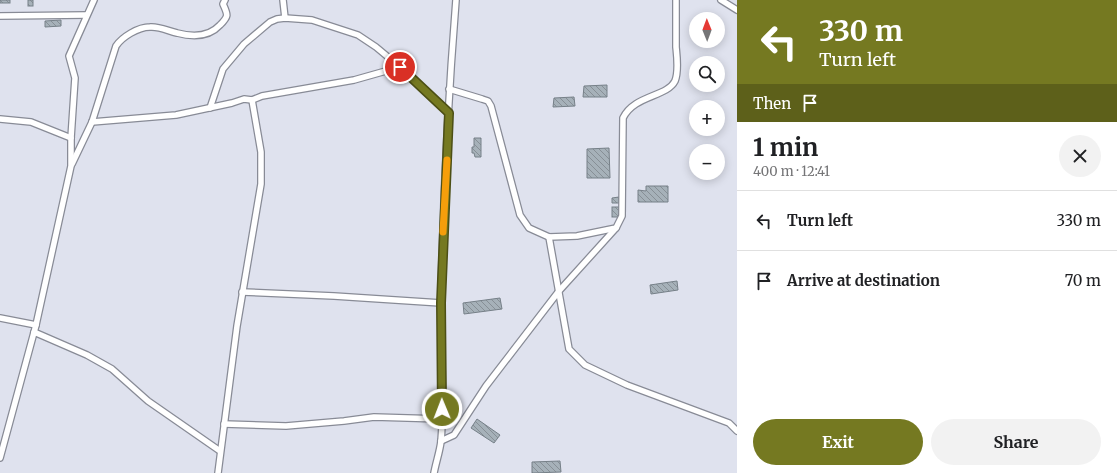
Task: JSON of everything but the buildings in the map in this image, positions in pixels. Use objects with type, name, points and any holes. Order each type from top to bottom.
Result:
[{"type":"street","points":[[71,166],[70,138],[76,78],[69,56],[94,0]]},
{"type":"street","points":[[0,458],[36,326],[71,166],[92,122],[116,46],[119,41],[132,33],[148,27],[178,33],[202,35],[210,33],[227,17],[228,14],[223,4],[225,0]]},
{"type":"street","points":[[282,0],[285,18]]},
{"type":"street","points":[[434,473],[441,441],[441,303],[449,89],[456,0]]},
{"type":"street","points":[[441,441],[454,435],[486,386],[559,292],[616,228],[622,216],[623,118],[627,110],[637,103],[669,88],[675,81],[678,64],[676,0]]},
{"type":"street","points":[[724,1],[737,10]]},
{"type":"street","points":[[0,16],[86,15]]},
{"type":"street","points":[[210,108],[223,69],[244,44],[270,22],[285,18],[312,20],[358,35],[376,47],[400,67],[449,113]]},
{"type":"street","points":[[92,122],[176,115],[232,104],[244,99],[252,100],[262,96],[354,80],[400,67]]},
{"type":"street","points":[[449,89],[488,101],[491,106],[520,215],[529,228],[549,237],[577,236],[616,228]]},
{"type":"street","points":[[218,473],[242,292],[261,184],[260,152],[252,100]]},
{"type":"street","points":[[0,119],[31,122],[70,138]]},
{"type":"street","points":[[549,237],[569,349],[585,365],[627,385],[729,423],[737,431]]},
{"type":"street","points":[[242,292],[441,303]]},
{"type":"street","points":[[0,318],[36,326]]},
{"type":"street","points":[[34,332],[88,355],[112,369],[148,401],[220,451]]},
{"type":"street","points":[[224,424],[286,426],[374,417],[442,419]]},
{"type":"slow traffic","points":[[443,232],[447,160]]},
{"type":"route","points":[[400,67],[449,113],[444,200],[441,303],[442,409]]}]
